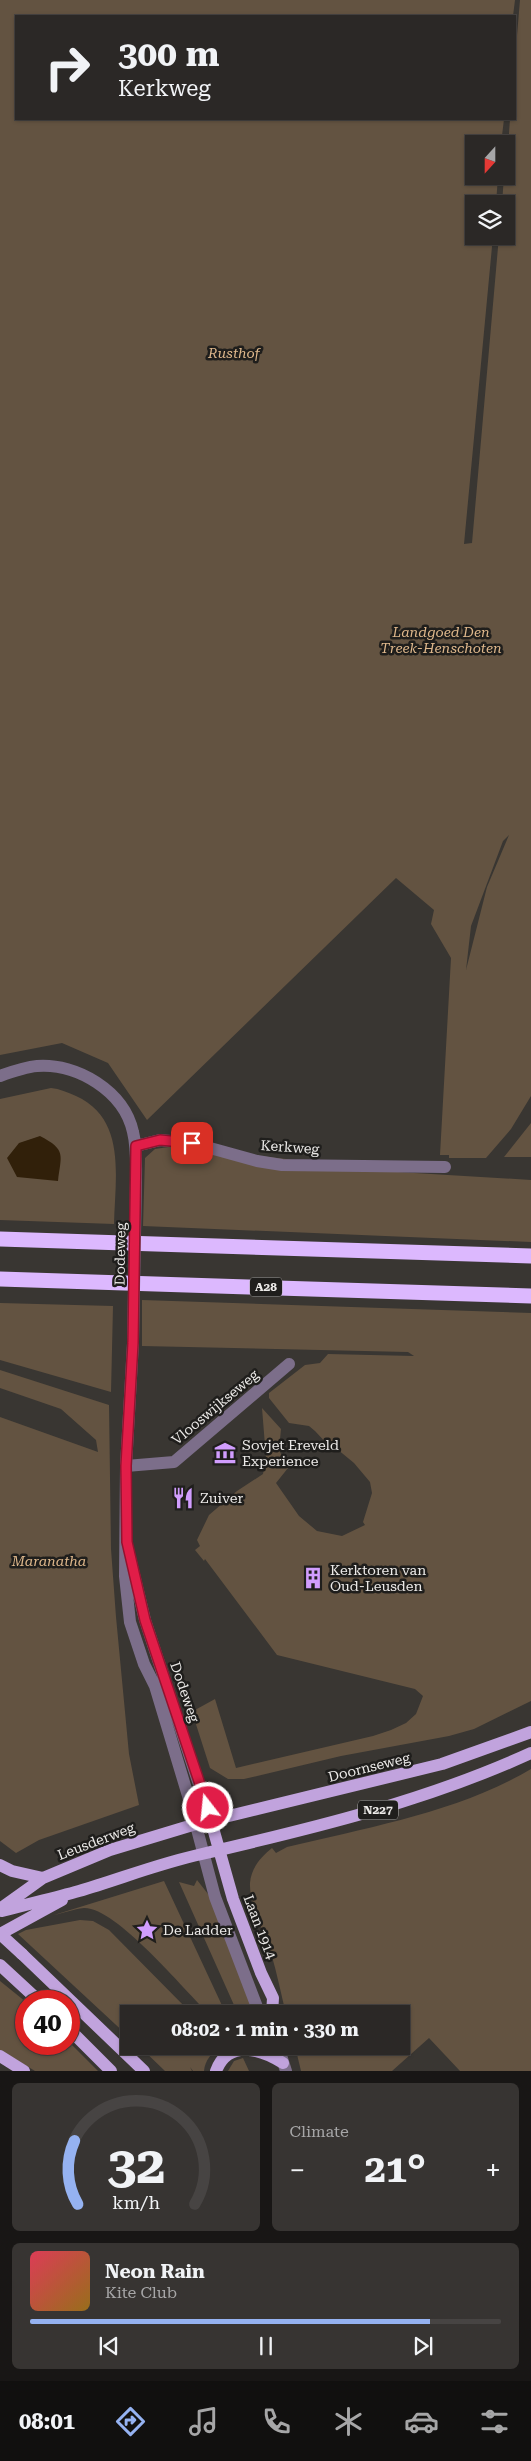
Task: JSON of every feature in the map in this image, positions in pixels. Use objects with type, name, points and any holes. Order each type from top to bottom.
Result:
[{"type":"highway","points":[[0,1239],[531,1256]]},
{"type":"highway","name":"A28","points":[[0,1279],[531,1296]]},
{"type":"main road","name":"Doornseweg","points":[[211,1821],[442,1764],[531,1732]]},
{"type":"main road","name":"N227","points":[[220,1850],[376,1810],[440,1791],[486,1774],[531,1753]]},
{"type":"main road","name":"Leusderweg","points":[[0,1910],[43,1878],[110,1850],[211,1821]]},
{"type":"main road","name":"Dodeweg","points":[[211,1821],[220,1850]]},
{"type":"main road","name":"Leusderweg","points":[[0,1910],[80,1890],[150,1867],[220,1850]]},
{"type":"main road","name":"Laan 1914","points":[[220,1850],[233,1899],[261,1973],[273,1998],[273,2005]]},
{"type":"main road","points":[[0,1866],[12,1871],[43,1878]]},
{"type":"main road","name":"Leusderweg","points":[[0,1934],[80,1890]]},
{"type":"main road","points":[[0,1934],[144,2071]]},
{"type":"main road","points":[[2,1966],[27,1990]]},
{"type":"main road","points":[[80,2040],[111,2071]]},
{"type":"main road","points":[[216,2071],[229,2055]]},
{"type":"main road","points":[[271,2055],[285,2067]]},
{"type":"main road","points":[[0,2056],[24,2071]]},
{"type":"street","name":"Dodeweg","points":[[0,1076],[36,1066],[56,1067],[87,1077],[102,1086],[120,1106],[133,1130],[136,1146],[136,1181],[133,1343],[126,1466],[127,1542],[125,1576],[133,1634],[155,1686],[196,1824],[202,1854]]},
{"type":"street","name":"Kerkweg","points":[[136,1146],[160,1140],[192,1143],[257,1161],[282,1164],[445,1167]]},
{"type":"street","name":"Vlooswijkseweg","points":[[126,1466],[174,1462],[290,1364]]},
{"type":"street","name":"Dodeweg","points":[[127,1542],[145,1620],[211,1821]]},
{"type":"street","points":[[202,1854],[215,1897],[257,2005]]},
{"type":"street","points":[[281,2055],[285,2067]]},
{"type":"green space","name":"Rusthof","points":[[0,0],[515,0],[513,15],[15,15],[15,120],[504,120],[502,135],[465,135],[465,185],[497,185],[497,195],[465,195],[465,245],[492,245],[464,544],[472,543],[498,245],[515,245],[515,195],[503,195],[503,185],[515,185],[515,135],[509,135],[510,120],[516,120],[516,47],[520,0],[531,0],[531,1096],[511,1129],[486,1158],[449,1158],[449,1155],[440,1155],[451,958],[431,924],[434,910],[396,878],[147,1120],[108,1063],[62,1043],[0,1055]],"holes":[[[509,835],[487,887],[466,970],[471,926],[503,841]]]},
{"type":"green space","points":[[51,1088],[76,1096],[92,1106],[104,1119],[111,1134],[116,1169],[114,1224],[0,1220],[0,1099]]},
{"type":"green space","points":[[531,1123],[531,1157],[504,1157]]},
{"type":"green space","points":[[175,1146],[398,1172],[531,1180],[531,1242],[143,1226],[145,1158],[155,1149]]},
{"type":"green space","points":[[142,1300],[531,1313],[531,1701],[474,1729],[449,1736],[341,1756],[244,1779],[228,1779],[210,1768],[193,1715],[195,1710],[215,1699],[236,1768],[373,1736],[406,1723],[416,1714],[423,1696],[415,1689],[277,1655],[205,1559],[204,1561],[195,1550],[200,1546],[197,1540],[209,1515],[237,1491],[263,1474],[266,1458],[262,1408],[281,1429],[279,1450],[288,1468],[276,1483],[299,1516],[317,1531],[342,1536],[365,1525],[363,1522],[372,1493],[370,1482],[354,1463],[337,1449],[329,1446],[309,1426],[289,1423],[269,1398],[269,1393],[305,1365],[320,1363],[328,1354],[414,1356],[408,1352],[142,1346]]},
{"type":"green space","points":[[0,1303],[113,1306],[111,1392],[0,1360]]},
{"type":"green space","name":"Maranatha","points":[[0,1370],[109,1405],[111,1549],[116,1617],[129,1754],[139,1805],[39,1840],[16,1853],[0,1841],[0,1417],[98,1452],[96,1440],[61,1409],[0,1388]]},
{"type":"green space","points":[[531,1769],[531,2071],[460,2071],[429,2038],[410,2055],[410,2005],[284,2005],[271,1953],[257,1919],[250,1892],[252,1872],[264,1855],[272,1848],[276,1853],[287,1847],[412,1817],[474,1797]]},
{"type":"green space","points":[[197,1880],[212,1899],[252,2005],[234,2005],[179,1882],[194,1886]]},
{"type":"green space","points":[[164,1881],[222,2005],[200,2005],[131,1935],[98,1911],[84,1908],[54,1915]]},
{"type":"green space","points":[[80,1920],[93,1921],[109,1930],[183,2005],[120,2005],[120,2029],[18,1934],[26,1930]]},
{"type":"green space","points":[[0,1981],[15,1993],[15,2055],[80,2055],[80,2053],[98,2071],[35,2071],[0,2050]]},
{"type":"green space","points":[[148,2055],[211,2055],[204,2071],[193,2071],[190,2067],[192,2071],[165,2071]]},
{"type":"green space","points":[[297,2055],[410,2055],[392,2071],[301,2071]]},
{"type":"green space","points":[[243,2058],[249,2071],[228,2071],[234,2061]]},
{"type":"shaded area","points":[[40,1136],[55,1145],[60,1154],[58,1181],[17,1177],[7,1158],[19,1143]]},
{"type":"place","name":"Sovjet Ereveld Experience","points":[[225,1453]]},
{"type":"place","name":"Zuiver","points":[[183,1498]]},
{"type":"place","name":"Kerktoren van Oud-Leusden","points":[[313,1578]]},
{"type":"place","name":"De Ladder","points":[[147,1930]]},
{"type":"route","points":[[192,1143],[160,1140],[136,1146],[133,1343],[126,1466],[127,1542],[138,1597],[145,1620],[208,1808]]},
{"type":"park label","name":"Landgoed Den Treek-Henschoten","points":[[441,640]]}]
